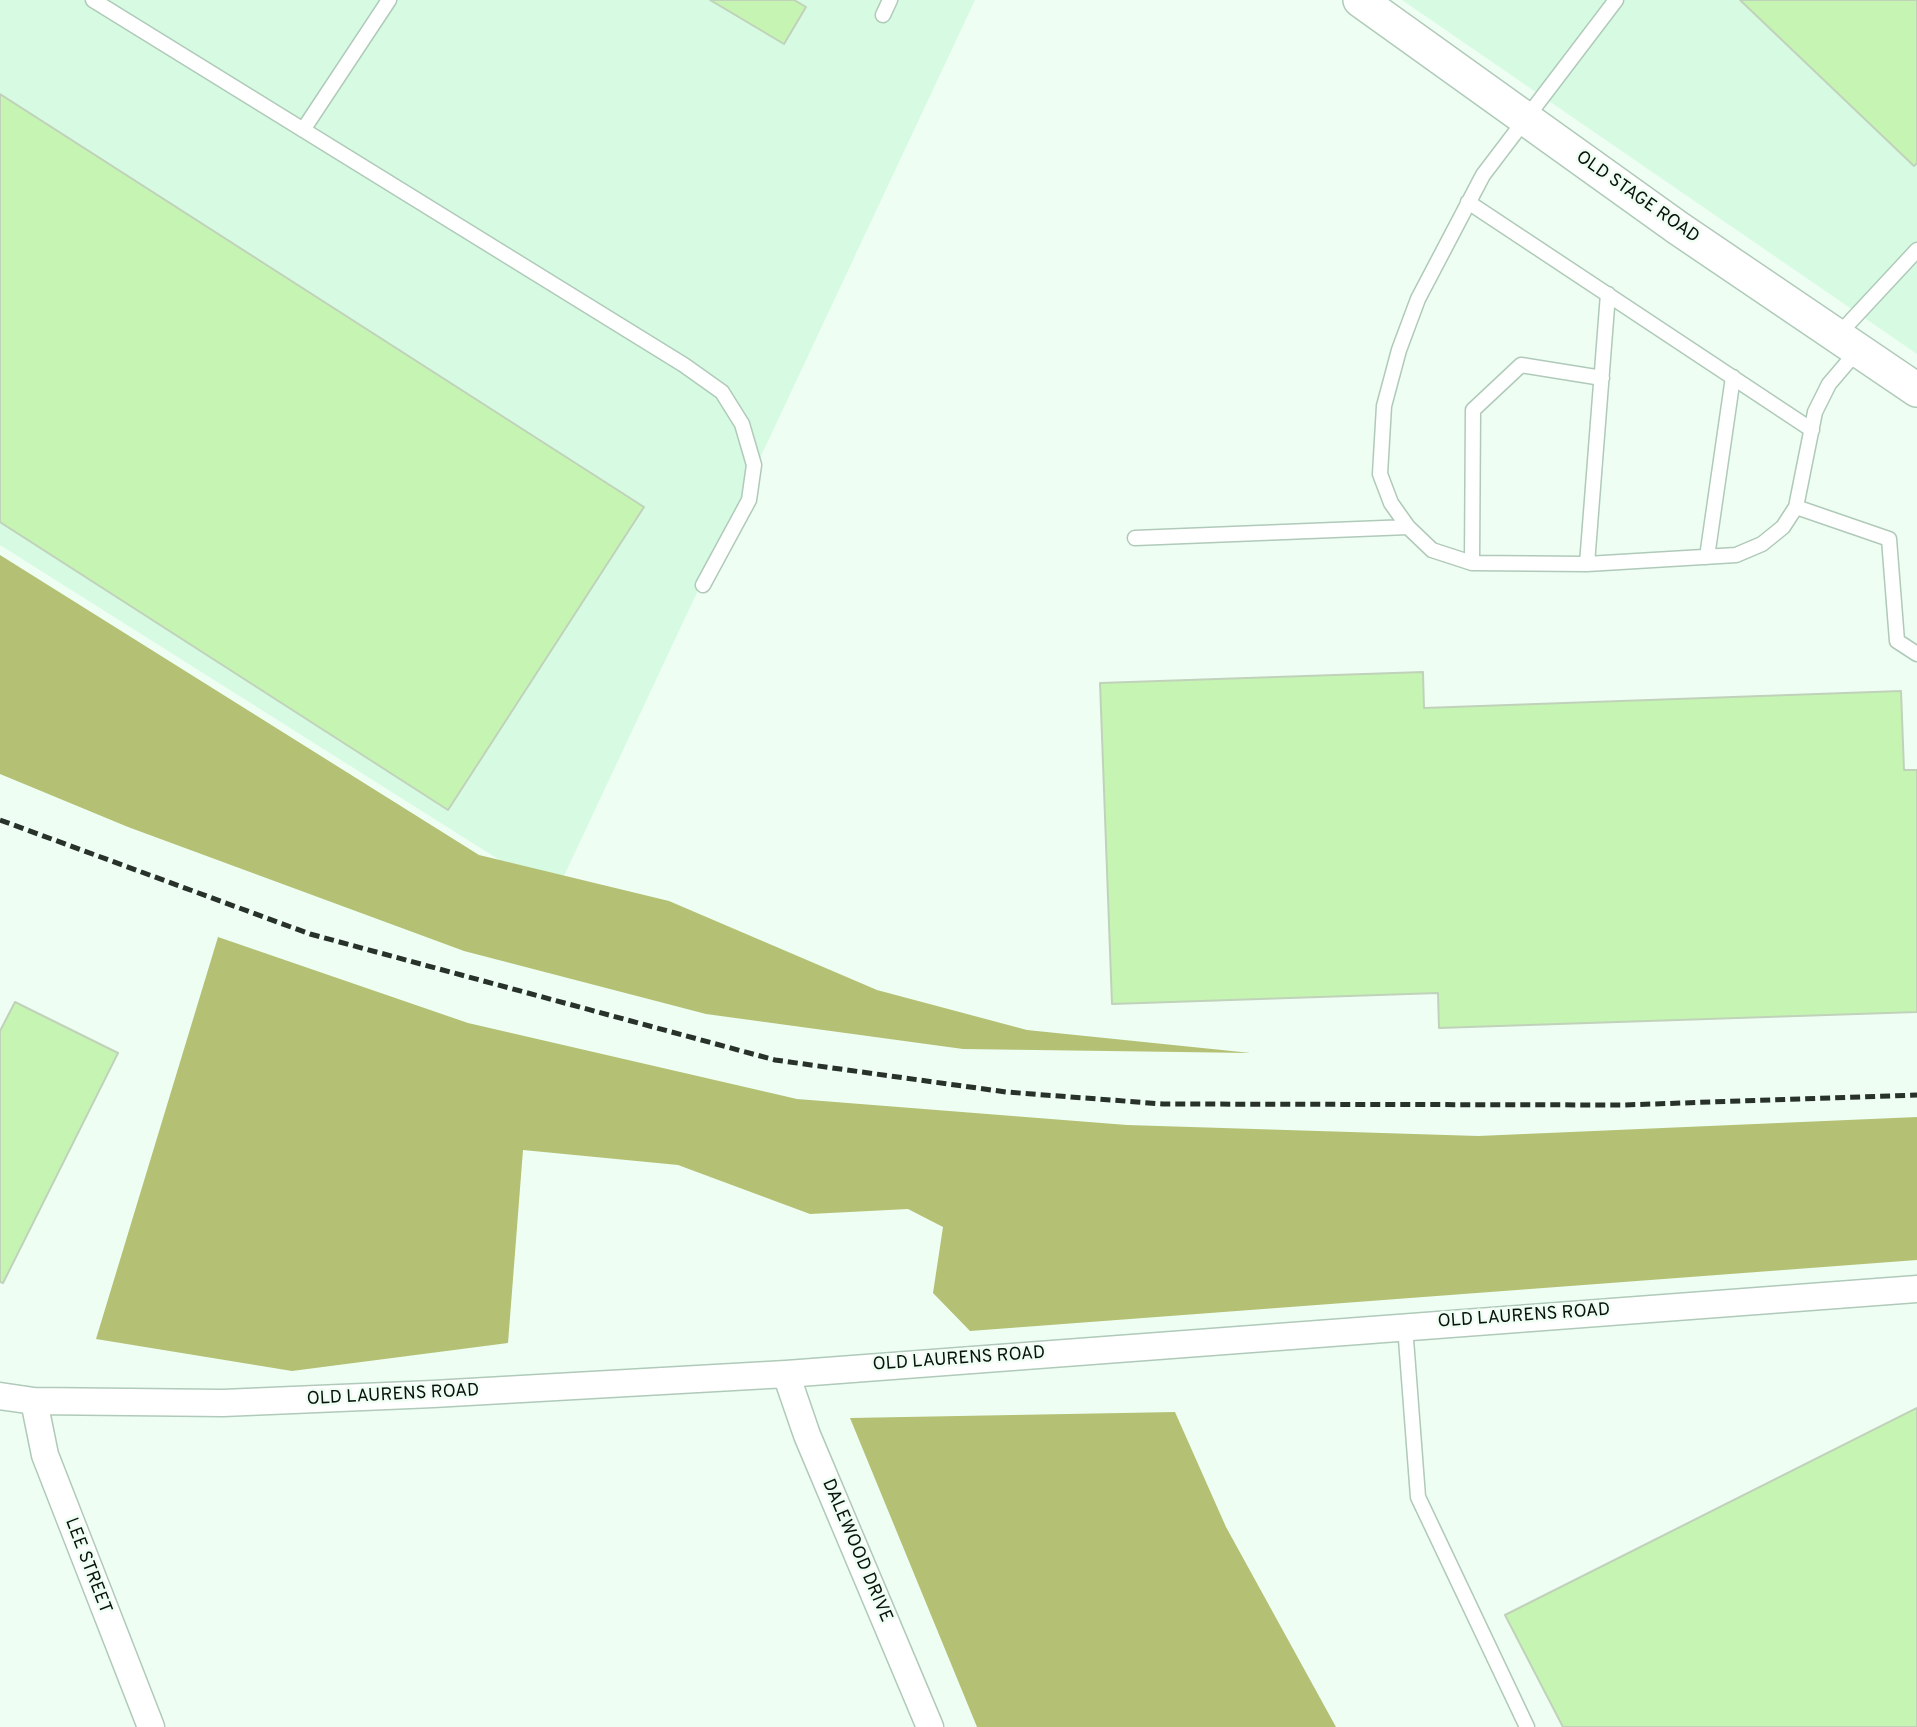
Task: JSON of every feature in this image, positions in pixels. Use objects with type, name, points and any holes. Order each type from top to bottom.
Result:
[{"type":"street","name":"OLD STAGE ROAD","points":[[1360,0],[1917,390]]},
{"type":"street","name":"OLD LAURENS ROAD","points":[[0,1396],[34,1401],[223,1403],[786,1374],[1917,1289]]},
{"type":"street","name":"DALEWOOD DRIVE","points":[[786,1374],[807,1435],[930,1727]]},
{"type":"street","name":"LEE STREET","points":[[34,1401],[45,1455],[152,1727]]},
{"type":"lane","points":[[93,0],[684,365],[722,392],[742,424],[754,465],[750,500],[703,585]]},
{"type":"lane","points":[[303,131],[389,0]]},
{"type":"lane","points":[[883,15],[890,0]]},
{"type":"lane","points":[[1616,0],[1483,176],[1418,299],[1399,350],[1384,406],[1380,474],[1391,503],[1408,527],[1432,550],[1472,562],[1587,564],[1736,555],[1762,544],[1783,527],[1796,507],[1815,412],[1847,343],[1917,250]]},
{"type":"lane","points":[[1468,202],[1812,430]]},
{"type":"lane","points":[[1587,564],[1608,295]]},
{"type":"lane","points":[[1472,562],[1473,410],[1521,365],[1602,378]]},
{"type":"lane","points":[[1707,557],[1733,377]]},
{"type":"lane","points":[[1796,507],[1889,538],[1897,641],[1917,654]]},
{"type":"lane","points":[[1135,538],[1408,527]]},
{"type":"lane","points":[[1405,1326],[1418,1497],[1527,1727]]},
{"type":"shaded area","points":[[0,0],[975,0],[555,895],[0,545]]},
{"type":"shaded area","points":[[1402,0],[1917,0],[1917,354]]},
{"type":"green space","points":[[0,555],[479,855],[669,901],[877,990],[1027,1030],[1251,1053],[963,1049],[706,1014],[464,951],[128,827],[0,774]]},
{"type":"green space","points":[[218,937],[468,1023],[797,1099],[1127,1125],[1478,1136],[1917,1117],[1917,1260],[970,1331],[933,1293],[943,1227],[908,1209],[810,1214],[678,1165],[523,1150],[508,1343],[292,1371],[96,1339]]},
{"type":"green space","points":[[1175,1412],[1226,1527],[1336,1727],[977,1727],[850,1418]]},
{"type":"building","points":[[710,0],[794,0],[806,7],[784,44]]},
{"type":"building","points":[[1740,0],[1917,0],[1917,163],[1914,166]]},
{"type":"building","points":[[0,94],[644,507],[448,810],[0,522]]},
{"type":"building","points":[[1423,672],[1424,708],[1901,691],[1904,770],[1917,770],[1917,1012],[1439,1028],[1438,993],[1112,1004],[1100,683]]},
{"type":"building","points":[[15,1002],[118,1053],[3,1283],[0,1282],[0,1031]]},
{"type":"building","points":[[1917,1408],[1917,1727],[1563,1727],[1505,1615]]},
{"type":"railway","points":[[0,820],[310,934],[775,1060],[1006,1092],[1163,1104],[1623,1105],[1917,1095]]}]
